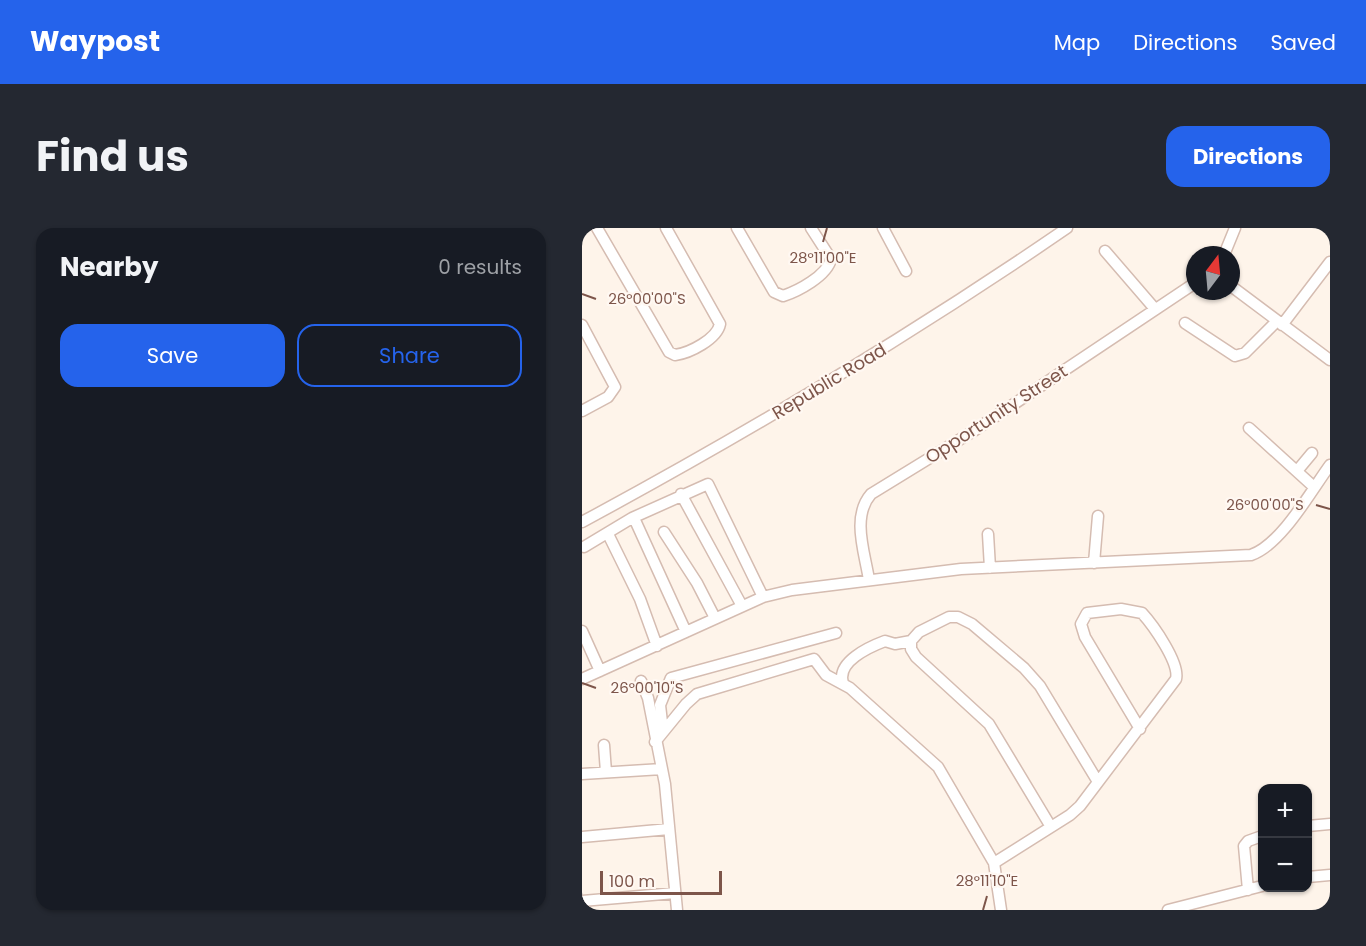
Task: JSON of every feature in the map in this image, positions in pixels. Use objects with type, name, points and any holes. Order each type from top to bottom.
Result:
[{"type":"street","points":[[597,228],[669,352],[675,356],[718,332],[720,324],[666,228]]},
{"type":"street","points":[[737,228],[774,292],[783,296],[823,272],[829,265],[831,259],[812,228]]},
{"type":"street","name":"Republic Road","points":[[582,522],[836,378],[904,336],[1067,228]]},
{"type":"street","points":[[1228,246],[1235,228]]},
{"type":"street","points":[[885,229],[906,271]]},
{"type":"street","points":[[1106,251],[1155,309]]},
{"type":"street","points":[[1185,323],[1234,356],[1245,353],[1280,323],[1330,262]]},
{"type":"street","name":"Opportunity Street","points":[[869,580],[860,518],[862,506],[871,494],[972,432],[1186,289]]},
{"type":"street","points":[[1240,293],[1330,360]]},
{"type":"street","points":[[582,325],[615,385],[608,397],[582,411]]},
{"type":"street","points":[[1249,428],[1314,487]]},
{"type":"street","points":[[1297,471],[1312,453]]},
{"type":"street","points":[[582,679],[763,597],[792,590],[990,568],[1243,557],[1257,554],[1264,550],[1281,531],[1330,465]]},
{"type":"street","points":[[584,547],[681,494],[703,485],[711,486],[763,597]]},
{"type":"street","points":[[681,494],[742,606]]},
{"type":"street","points":[[1094,563],[1098,516]]},
{"type":"street","points":[[634,518],[686,632]]},
{"type":"street","points":[[664,532],[697,583],[715,618]]},
{"type":"street","points":[[608,534],[640,599],[657,646]]},
{"type":"street","points":[[988,534],[990,568]]},
{"type":"street","points":[[994,863],[1074,812],[1140,729],[1176,679],[1176,667],[1148,620],[1139,612],[1103,609],[1087,613],[1081,624],[1085,637],[1140,729]]},
{"type":"street","points":[[843,683],[844,670],[861,652],[885,641],[896,644],[911,641],[919,632],[949,617],[958,617],[972,624],[1024,668],[1040,686],[1098,782]]},
{"type":"street","points":[[582,631],[600,671]]},
{"type":"street","points":[[663,731],[660,705],[671,678],[836,633]]},
{"type":"street","points":[[911,641],[911,649],[916,657],[988,724],[1051,827]]},
{"type":"street","points":[[656,742],[688,701],[699,693],[809,660],[816,660],[826,675],[843,683],[938,767],[994,863],[1001,910]]},
{"type":"street","points":[[641,681],[648,698],[662,769],[676,910]]},
{"type":"street","points":[[604,745],[606,772]]},
{"type":"street","points":[[582,774],[662,769]]},
{"type":"street","points":[[1312,826],[1330,824]]},
{"type":"street","points":[[582,837],[669,829]]},
{"type":"street","points":[[1248,890],[1244,846],[1248,841],[1258,838]]},
{"type":"street","points":[[1312,877],[1330,875]]},
{"type":"street","points":[[1168,910],[1258,887]]},
{"type":"street","points":[[582,901],[675,893]]}]
